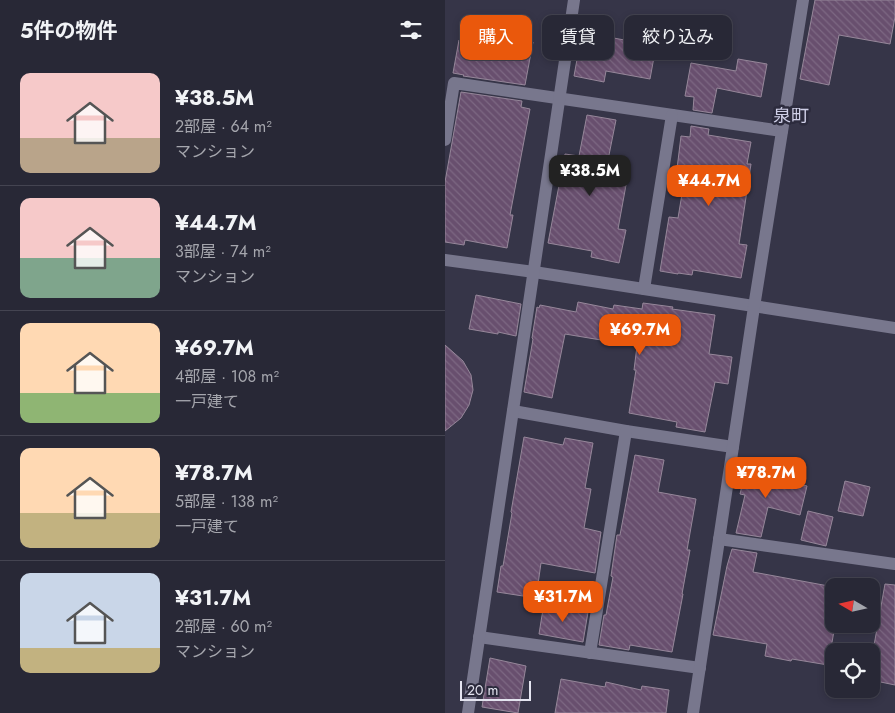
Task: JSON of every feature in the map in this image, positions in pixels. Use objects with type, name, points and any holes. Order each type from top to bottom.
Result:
[{"type":"street","points":[[468,713],[574,0]]},
{"type":"street","points":[[693,713],[754,306],[803,0]]},
{"type":"street","points":[[445,140],[454,83],[782,131]]},
{"type":"street","points":[[644,289],[671,115]]},
{"type":"street","points":[[445,260],[895,328]]},
{"type":"street","points":[[513,411],[733,447]]},
{"type":"street","points":[[590,653],[626,431]]},
{"type":"street","points":[[719,539],[895,564]]},
{"type":"street","points":[[479,637],[700,668]]},
{"type":"building","points":[[815,0],[895,0],[895,17],[890,44],[839,35],[829,85],[800,79]]},
{"type":"building","points":[[614,38],[624,40],[624,60],[653,60],[650,79],[606,71],[604,82],[574,76],[577,60],[614,60]]},
{"type":"building","points":[[459,40],[460,60],[530,60],[525,85],[453,73]]},
{"type":"building","points":[[738,59],[767,64],[761,97],[717,88],[712,113],[693,110],[694,97],[685,96],[691,63],[736,71]]},
{"type":"building","points":[[461,92],[522,101],[521,107],[530,109],[510,215],[513,215],[507,248],[465,240],[464,245],[445,242],[445,182]]},
{"type":"building","points":[[587,115],[616,120],[604,180],[626,185],[618,229],[626,230],[619,263],[591,257],[592,251],[548,243],[565,154],[579,156]]},
{"type":"building","points":[[691,126],[709,129],[708,135],[751,142],[747,164],[751,164],[739,244],[747,245],[741,278],[693,270],[692,275],[660,271],[669,217],[678,218],[686,170],[677,169],[681,136],[690,137]]},
{"type":"building","points":[[476,295],[521,304],[516,336],[469,329]]},
{"type":"building","points":[[578,302],[613,309],[614,305],[642,309],[643,303],[715,315],[709,354],[732,357],[728,384],[715,382],[705,432],[676,427],[677,422],[629,413],[636,370],[634,370],[637,346],[565,334],[552,398],[524,392],[537,307],[539,308],[540,305],[576,312]]},
{"type":"building","points":[[445,345],[463,361],[471,375],[473,390],[469,405],[461,418],[445,431]]},
{"type":"building","points":[[524,437],[563,445],[565,438],[593,443],[585,488],[591,489],[584,528],[601,532],[595,573],[541,563],[536,598],[497,592]]},
{"type":"building","points":[[635,455],[664,460],[658,492],[696,499],[687,550],[690,550],[672,652],[630,645],[629,650],[599,645],[613,577],[611,576],[617,535],[620,535]]},
{"type":"building","points":[[747,465],[772,471],[770,477],[807,486],[800,515],[768,507],[761,537],[736,533],[745,495],[740,494]]},
{"type":"building","points":[[845,481],[870,487],[863,516],[838,511]]},
{"type":"building","points":[[808,511],[833,517],[826,546],[801,540]]},
{"type":"building","points":[[732,549],[757,553],[753,572],[825,585],[825,633],[834,633],[832,643],[825,643],[825,664],[765,656],[767,644],[713,635]]},
{"type":"building","points":[[885,584],[895,585],[895,685],[880,682],[880,643],[874,643],[876,633],[880,633],[880,612]]},
{"type":"building","points":[[544,603],[588,612],[583,642],[539,634]]},
{"type":"building","points":[[490,658],[526,666],[518,713],[482,707]]},
{"type":"building","points":[[561,679],[605,687],[606,682],[641,690],[642,686],[669,690],[666,713],[555,713]]},
{"type":"district","name":"泉町","points":[[791,116]]}]
